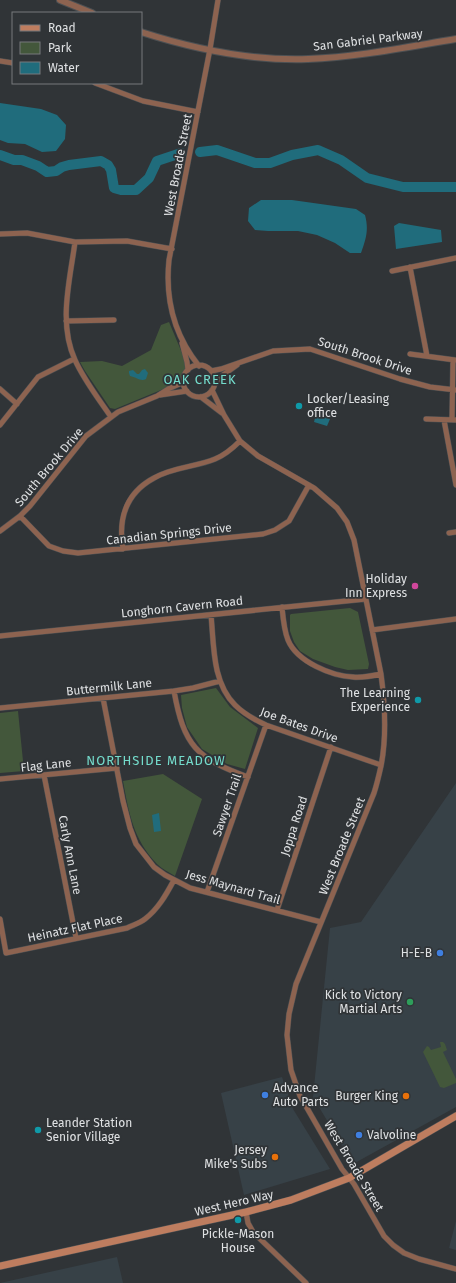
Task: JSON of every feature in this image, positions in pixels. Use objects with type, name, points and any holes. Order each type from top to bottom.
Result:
[{"type":"main road","name":"West Hero Way","points":[[0,1266],[246,1212],[291,1200],[349,1178],[456,1116]]},
{"type":"street","points":[[60,0],[90,12]]},
{"type":"street","name":"West Broade Street","points":[[199,366],[175,325],[170,306],[168,286],[169,264],[218,0]]},
{"type":"street","name":"San Gabriel Parkway","points":[[142,32],[169,41],[242,55],[270,58],[307,59],[341,56],[456,39]]},
{"type":"street","points":[[0,61],[12,63]]},
{"type":"street","points":[[98,84],[143,101],[198,112]]},
{"type":"street","points":[[0,234],[26,233],[75,242],[127,241],[172,249]]},
{"type":"street","points":[[75,242],[66,309],[69,339],[74,359],[111,417]]},
{"type":"street","points":[[392,272],[456,258]]},
{"type":"street","points":[[410,267],[427,356]]},
{"type":"street","points":[[66,321],[114,320]]},
{"type":"street","name":"West Broade Street","points":[[179,334],[188,370]]},
{"type":"street","name":"South Brook Drive","points":[[211,371],[273,351],[310,349],[400,379],[430,387],[454,390]]},
{"type":"street","points":[[410,354],[454,360],[454,420],[426,419]]},
{"type":"street","points":[[0,425],[38,378],[74,359]]},
{"type":"street","name":"South Brook Drive","points":[[215,384],[223,375],[244,360]]},
{"type":"street","points":[[199,366],[206,367],[211,371],[215,379],[215,384],[212,390],[205,396],[200,397],[187,391],[184,382],[184,378],[188,370],[199,366]]},
{"type":"street","name":"South Brook Drive","points":[[0,531],[20,516],[30,506],[86,436],[118,412],[157,396],[184,382]]},
{"type":"street","points":[[0,389],[17,404]]},
{"type":"street","name":"West Broade Street","points":[[212,390],[224,415],[240,441],[258,456],[314,488],[337,508],[347,522],[354,540],[381,674],[384,696],[385,732],[381,765],[374,793],[296,984],[289,1014],[287,1035],[291,1070],[300,1096],[341,1167],[354,1184],[384,1236],[393,1245],[419,1259],[456,1269]]},
{"type":"street","name":"South Brook Drive","points":[[157,396],[187,391]]},
{"type":"street","name":"West Broade Street","points":[[200,397],[224,415]]},
{"type":"street","points":[[444,420],[456,485]]},
{"type":"street","points":[[123,549],[121,530],[123,517],[126,507],[137,490],[154,478],[216,459],[240,441]]},
{"type":"street","name":"Canadian Springs Drive","points":[[20,516],[49,546],[63,551],[78,553],[263,534],[275,530],[289,521],[309,485]]},
{"type":"street","points":[[449,533],[456,532]]},
{"type":"street","name":"Longhorn Cavern Road","points":[[0,636],[366,599]]},
{"type":"street","points":[[282,607],[285,629],[289,642],[294,651],[308,662],[341,676],[367,677],[381,674]]},
{"type":"street","name":"Joe Bates Drive","points":[[211,615],[216,668],[220,681],[227,695],[235,705],[252,718],[266,725],[381,765]]},
{"type":"street","points":[[372,630],[456,619]]},
{"type":"street","name":"Buttermilk Lane","points":[[0,708],[174,691],[220,681]]},
{"type":"street","points":[[174,691],[182,726],[194,747],[216,764],[248,777]]},
{"type":"street","name":"Jess Maynard Trail","points":[[103,698],[125,814],[136,844],[154,867],[190,888],[321,922]]},
{"type":"street","name":"Sawyer Trail","points":[[207,892],[266,725]]},
{"type":"street","name":"Joppa Road","points":[[277,910],[331,747]]},
{"type":"street","name":"Flag Lane","points":[[0,780],[117,768]]},
{"type":"street","name":"Carly Ann Lane","points":[[44,775],[76,938]]},
{"type":"street","name":"Heinatz Flat Place","points":[[0,919],[6,953],[127,928],[144,920],[156,908],[166,895],[174,880]]},
{"type":"street","points":[[246,1212],[248,1223],[253,1232],[306,1283]]},
{"type":"shaded area","points":[[456,783],[456,1107],[353,1164],[313,1097],[330,928],[361,922]]},
{"type":"shaded area","points":[[282,1077],[293,1109],[330,1169],[244,1195],[221,1093]]},
{"type":"shaded area","points":[[456,1221],[456,1250],[449,1248]]},
{"type":"shaded area","points":[[117,1257],[123,1283],[0,1283]]},
{"type":"green space","points":[[169,322],[185,360],[186,369],[178,383],[115,409],[110,408],[80,362],[102,361],[122,366],[151,350],[161,325]]},
{"type":"green space","points":[[350,608],[358,612],[369,664],[368,669],[348,670],[335,667],[313,659],[300,651],[294,642],[290,631],[291,614]]},
{"type":"green space","points":[[216,688],[230,707],[258,728],[245,769],[227,764],[202,749],[187,727],[182,708],[181,695]]},
{"type":"green space","points":[[18,711],[24,771],[0,773],[0,713]]},
{"type":"green space","points":[[163,774],[202,799],[175,876],[157,864],[142,845],[130,815],[123,781]]},
{"type":"green space","points":[[440,1042],[445,1044],[447,1050],[443,1052],[456,1079],[456,1083],[444,1088],[440,1087],[423,1052],[427,1046],[431,1050],[441,1047]]},
{"type":"water","points":[[0,103],[41,109],[57,115],[66,125],[65,139],[56,151],[42,152],[25,144],[8,143],[0,140]]},
{"type":"water","points":[[261,200],[292,200],[356,209],[365,215],[367,225],[366,239],[361,253],[350,253],[335,243],[317,235],[298,231],[255,230],[248,221],[249,208]]},
{"type":"water","points":[[399,223],[441,230],[442,242],[396,249],[394,226]]},
{"type":"water","points":[[145,369],[148,373],[146,379],[144,380],[130,376],[129,371],[133,370],[139,374]]},
{"type":"water","points":[[316,414],[330,419],[327,426],[314,422]]},
{"type":"water","points":[[159,813],[161,831],[154,832],[152,815]]},
{"type":"waterway","points":[[200,152],[217,150],[255,163],[270,163],[292,155],[318,150],[341,160],[367,178],[403,187],[456,187]]},
{"type":"waterway","points":[[0,155],[14,160],[22,160],[38,166],[47,172],[56,171],[69,165],[101,161],[108,165],[111,170],[114,188],[121,190],[136,190],[149,178],[157,161],[181,153]]},
{"type":"place","name":"Locker/Leasing office","points":[[299,406]]},
{"type":"place","name":"Holiday Inn Express","points":[[415,586]]},
{"type":"place","name":"The Learning Experience","points":[[418,700]]},
{"type":"place","name":"H-E-B","points":[[440,953]]},
{"type":"place","name":"Kick to Victory Martial Arts","points":[[410,1002]]},
{"type":"place","name":"Advance Auto Parts","points":[[265,1095]]},
{"type":"place","name":"Burger King","points":[[406,1096]]},
{"type":"place","name":"Leander Station Senior Village","points":[[38,1130]]},
{"type":"place","name":"Valvoline","points":[[359,1135]]},
{"type":"place","name":"Jersey Mike's Subs","points":[[275,1157]]},
{"type":"place","name":"Pickle-Mason House","points":[[238,1220]]},
{"type":"district","name":"OAK CREEK","points":[[200,379]]},
{"type":"district","name":"NORTHSIDE MEADOW","points":[[156,760]]}]
